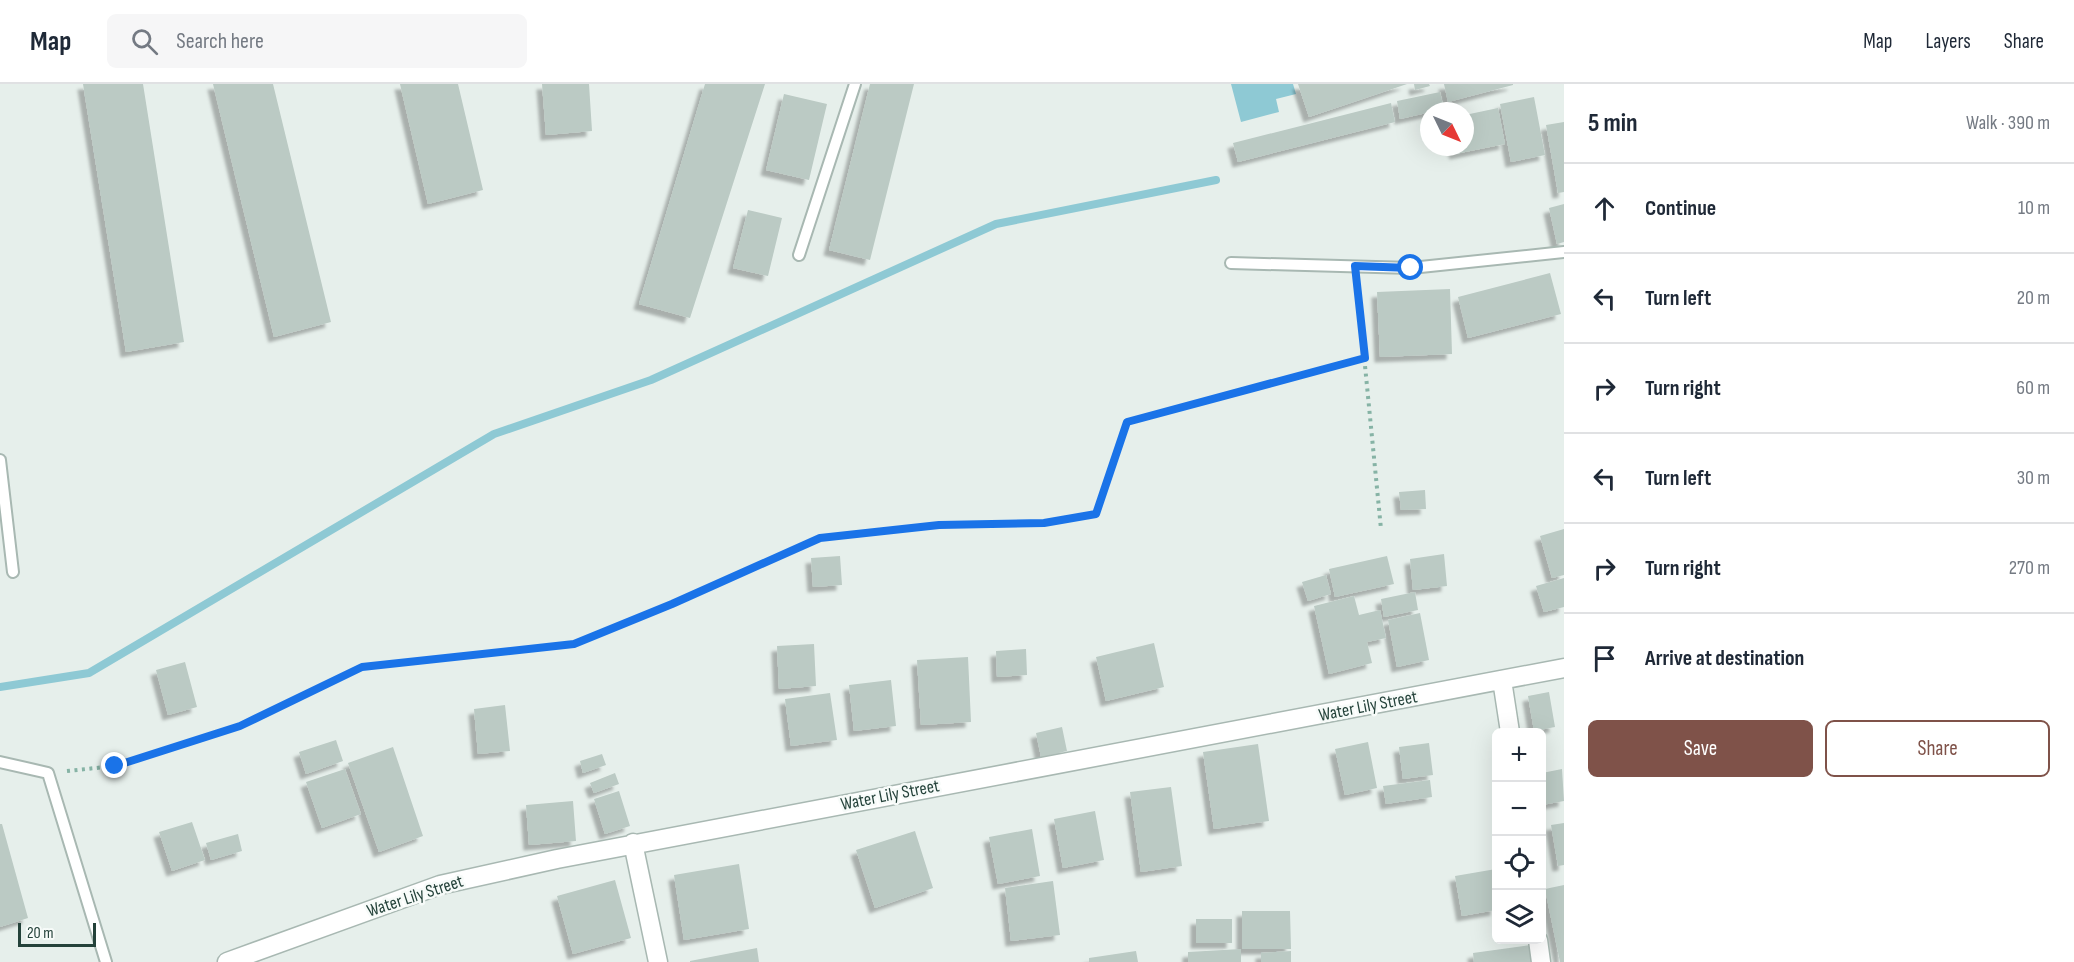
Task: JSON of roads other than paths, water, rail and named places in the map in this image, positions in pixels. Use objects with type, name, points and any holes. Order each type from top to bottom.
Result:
[{"type":"street","name":"Water Lily Street","points":[[227,962],[440,885],[633,843],[1564,668]]},
{"type":"street","points":[[1503,680],[1509,728]]},
{"type":"street","points":[[633,843],[658,962]]},
{"type":"street","points":[[1539,944],[1541,962]]},
{"type":"lane","points":[[799,255],[855,84]]},
{"type":"lane","points":[[1231,263],[1411,268],[1564,252]]},
{"type":"lane","points":[[0,460],[13,572]]},
{"type":"lane","points":[[0,762],[48,773],[106,962]]},
{"type":"water","points":[[1231,84],[1293,84],[1296,94],[1276,99],[1279,112],[1241,122]]},
{"type":"waterway","points":[[0,687],[89,673],[494,434],[651,380],[996,224],[1216,180]]}]
